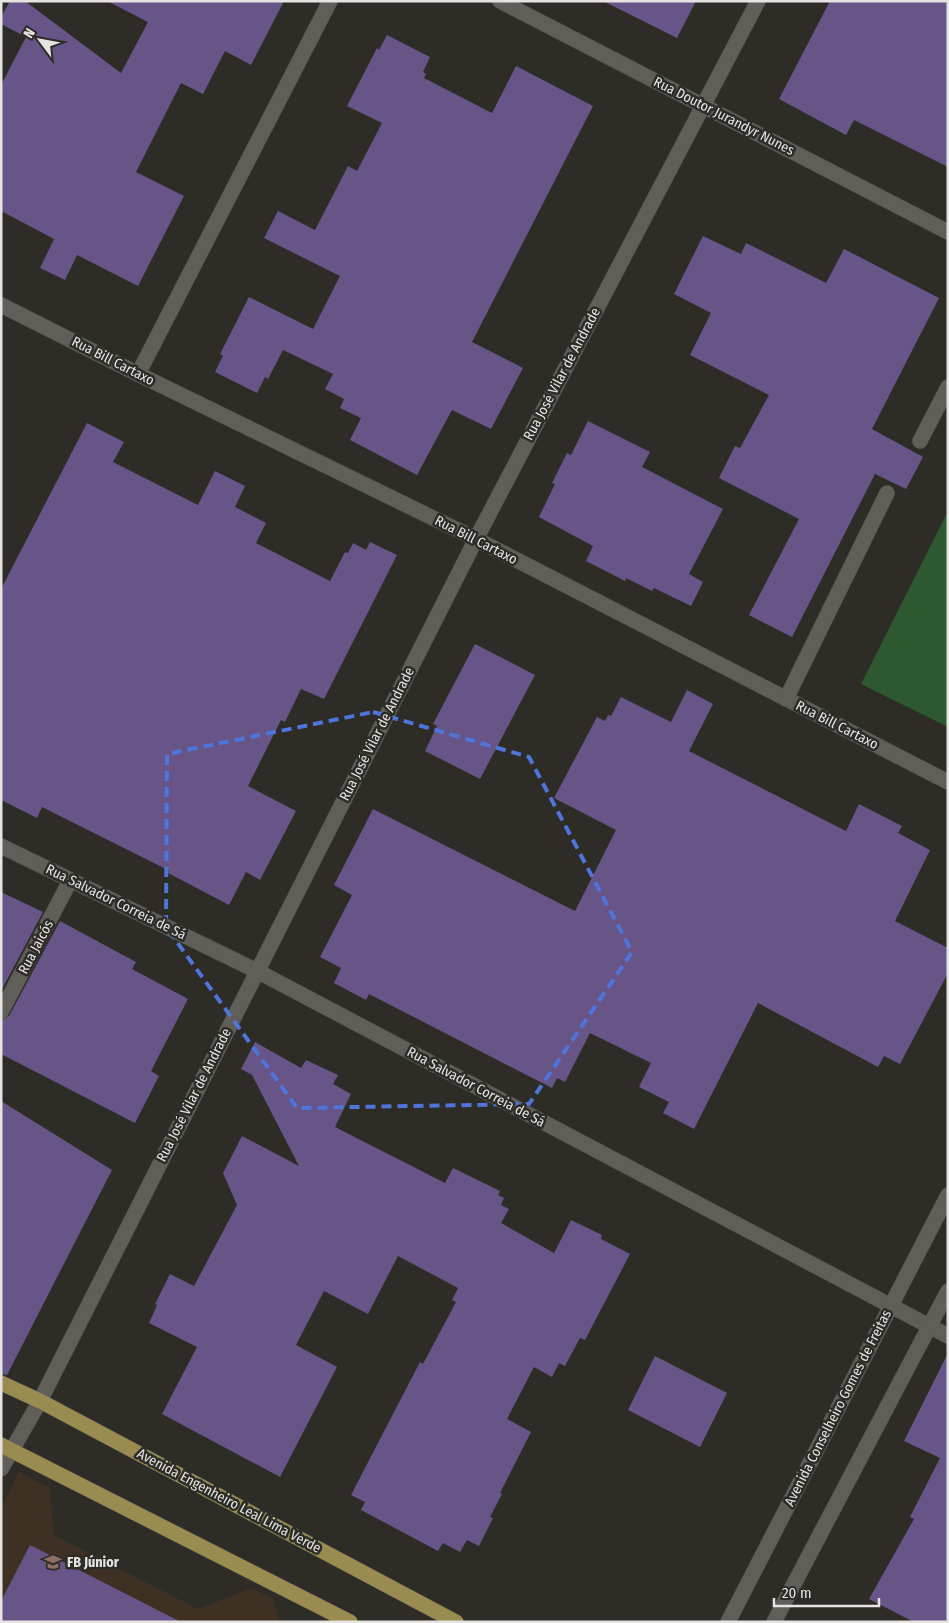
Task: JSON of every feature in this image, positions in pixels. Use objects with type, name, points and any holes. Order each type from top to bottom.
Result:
[{"type":"main road","name":"Avenida Engenheiro Leal Lima Verde","points":[[1,1383],[40,1401],[456,1622]]},
{"type":"main road","points":[[6,1447],[350,1622]]},
{"type":"street","points":[[138,374],[330,1]]},
{"type":"street","name":"Rua Doutor Jurandyr Nunes","points":[[500,1],[947,229]]},
{"type":"street","name":"Rua José Vilar de Andrade","points":[[1,1469],[6,1447],[40,1401],[476,539],[758,1]]},
{"type":"street","name":"Rua Bill Cartaxo","points":[[1,305],[476,539],[948,782]]},
{"type":"street","points":[[920,441],[948,387]]},
{"type":"street","points":[[786,699],[887,493]]},
{"type":"street","name":"Rua Salvador Correia de Sá","points":[[1,846],[257,971],[948,1336]]},
{"type":"street","name":"Rua Jaicós","points":[[1,1012],[70,881]]},
{"type":"street","name":"Avenida Conselheiro Gomes de Freitas","points":[[728,1622],[948,1195]]},
{"type":"street","points":[[774,1622],[948,1291]]},
{"type":"highlighted area","points":[[373,712],[529,757],[632,952],[529,1104],[297,1108],[166,927],[167,754]]},
{"type":"shaded area","name":"FB Júnior","points":[[19,1472],[50,1488],[54,1535],[198,1609],[251,1588],[273,1599],[280,1622],[1,1622],[1,1507]]},
{"type":"green space","points":[[948,511],[948,727],[861,684]]},
{"type":"building","points":[[10,1],[25,1],[121,73],[148,22],[107,1],[284,1],[251,65],[225,51],[203,94],[181,83],[136,172],[184,196],[138,286],[77,255],[65,280],[40,268],[54,239],[1,211],[1,85],[26,37],[1,24],[1,17]]},
{"type":"building","points":[[603,1],[696,1],[677,38]]},
{"type":"building","points":[[830,1],[948,1],[948,167],[854,120],[846,135],[779,99]]},
{"type":"building","points":[[387,35],[430,57],[423,72],[426,74],[424,78],[492,113],[516,66],[593,106],[472,342],[523,368],[491,429],[452,410],[417,475],[350,440],[361,418],[340,408],[344,399],[325,389],[333,374],[283,350],[268,379],[265,377],[257,393],[215,372],[223,356],[220,354],[249,297],[313,329],[340,276],[264,238],[278,211],[315,230],[348,166],[357,171],[382,123],[347,106],[377,48],[379,50]]},
{"type":"building","points":[[703,236],[741,254],[746,243],[826,283],[844,249],[939,298],[872,429],[923,457],[906,489],[875,474],[792,637],[749,615],[799,519],[719,478],[735,446],[740,448],[769,395],[690,355],[711,313],[674,294]]},
{"type":"building","points":[[588,421],[650,452],[642,467],[723,509],[689,574],[703,582],[691,606],[654,588],[652,591],[626,578],[625,581],[586,561],[593,546],[539,517],[555,484],[552,483],[567,453],[571,455]]},
{"type":"building","points":[[87,423],[124,442],[113,462],[198,505],[215,471],[245,486],[235,507],[266,523],[256,543],[330,581],[345,552],[348,553],[353,543],[366,550],[370,542],[397,555],[324,699],[301,689],[285,722],[281,720],[248,786],[296,811],[260,880],[246,872],[229,905],[168,873],[169,871],[166,869],[42,807],[37,818],[1,800],[1,589]]},
{"type":"building","points":[[475,644],[535,675],[480,779],[425,751],[437,726],[433,724]]},
{"type":"building","points":[[687,690],[713,704],[689,751],[846,831],[859,804],[902,826],[898,833],[930,850],[895,921],[948,948],[948,973],[900,1064],[884,1056],[878,1067],[758,1003],[694,1129],[663,1113],[669,1102],[639,1087],[651,1063],[590,1033],[565,1082],[557,1078],[552,1088],[369,994],[366,1000],[334,983],[341,968],[320,957],[352,895],[334,885],[373,809],[575,911],[616,830],[554,798],[597,717],[605,721],[608,715],[611,716],[621,697],[671,722]]},
{"type":"building","points":[[1,892],[43,912],[1,991]]},
{"type":"building","points":[[60,921],[136,962],[132,969],[188,999],[151,1071],[159,1076],[135,1123],[1,1054],[1,1021],[9,1016]]},
{"type":"building","points":[[255,1042],[301,1068],[306,1060],[338,1075],[333,1084],[351,1094],[335,1127],[445,1183],[453,1168],[500,1191],[498,1195],[504,1198],[501,1205],[509,1209],[501,1223],[554,1253],[571,1220],[602,1235],[601,1239],[630,1254],[585,1340],[580,1338],[565,1366],[559,1363],[552,1377],[534,1367],[507,1419],[531,1432],[500,1493],[502,1494],[490,1517],[493,1518],[479,1546],[467,1540],[460,1552],[443,1543],[438,1551],[361,1510],[365,1502],[351,1495],[420,1362],[423,1364],[456,1302],[452,1300],[458,1288],[398,1256],[368,1314],[324,1291],[296,1345],[337,1367],[280,1477],[162,1414],[197,1347],[149,1323],[157,1305],[155,1304],[170,1274],[194,1286],[237,1205],[223,1173],[242,1136],[299,1166],[252,1075],[241,1069]]},
{"type":"building","points":[[1,1101],[112,1170],[7,1375],[1,1374]]},
{"type":"building","points":[[948,1353],[948,1622],[914,1622],[869,1599],[914,1519],[910,1517],[940,1458],[904,1441]]},
{"type":"building","points":[[655,1356],[727,1393],[700,1447],[628,1410]]},
{"type":"building","points":[[30,1545],[181,1622],[1,1622],[1,1601]]},
{"type":"place","name":"FB Júnior","points":[[53,1562]]}]
